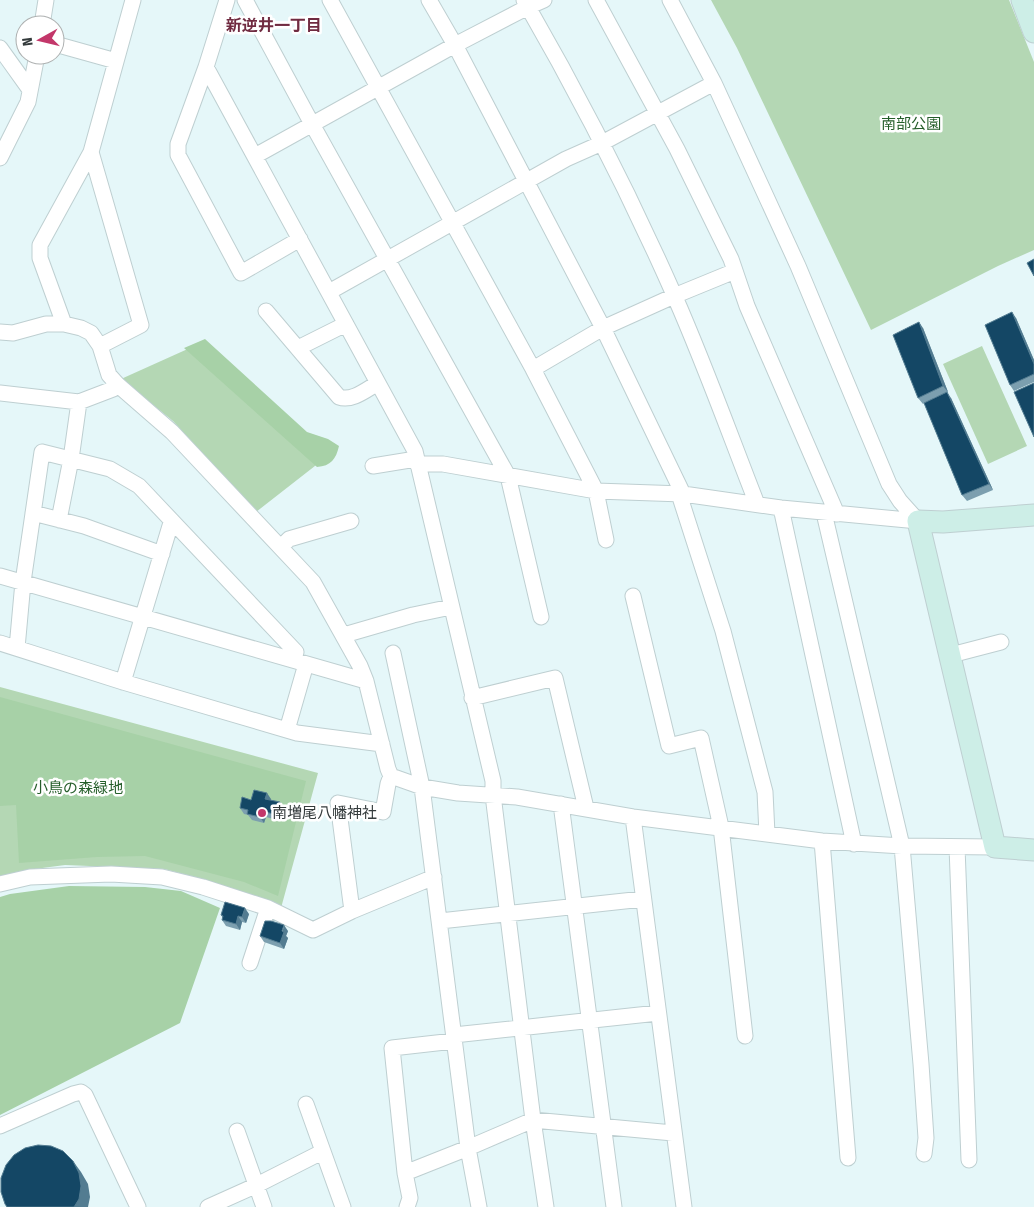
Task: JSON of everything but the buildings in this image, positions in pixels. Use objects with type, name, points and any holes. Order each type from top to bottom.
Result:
[{"type":"street","points":[[44,15],[46,0]]},
{"type":"street","points":[[64,324],[40,258],[40,245],[91,152],[133,0]]},
{"type":"street","points":[[227,0],[206,67],[178,144],[178,155],[241,273],[300,239]]},
{"type":"street","points":[[245,0],[508,476],[541,617]]},
{"type":"street","points":[[330,0],[533,369],[596,492],[606,540]]},
{"type":"street","points":[[430,0],[456,46],[603,328],[681,494],[726,640],[764,792],[767,834]]},
{"type":"street","points":[[255,156],[456,46],[526,4],[544,0]]},
{"type":"street","points":[[596,0],[658,113],[735,271],[747,306],[830,513],[902,846],[918,1065],[926,1138],[924,1154]]},
{"type":"street","points":[[670,0],[714,83],[798,266],[889,484],[900,501],[918,521],[995,846]]},
{"type":"street","points":[[1022,0],[1034,32]]},
{"type":"street","points":[[526,4],[602,143],[674,296],[698,350],[756,504]]},
{"type":"street","points":[[65,47],[116,61]]},
{"type":"street","points":[[0,48],[30,90]]},
{"type":"street","points":[[0,158],[28,102],[35,65]]},
{"type":"street","points":[[206,67],[415,451],[493,781],[493,794],[533,1120],[546,1207]]},
{"type":"street","points":[[329,292],[566,160],[602,143],[714,83]]},
{"type":"street","points":[[91,152],[141,325],[100,346]]},
{"type":"street","points":[[533,369],[603,328],[735,271]]},
{"type":"street","points":[[266,311],[339,397],[344,399],[353,397],[378,383]]},
{"type":"street","points":[[0,332],[13,333],[46,324],[64,324],[81,328],[91,333],[100,346],[109,375],[172,432],[313,582],[360,666],[391,776],[383,812],[338,803],[352,911]]},
{"type":"street","points":[[298,348],[346,324]]},
{"type":"street","points":[[0,393],[79,402],[113,389],[118,385]]},
{"type":"street","points":[[60,520],[79,402]]},
{"type":"street","points":[[16,648],[23,582],[42,452],[110,469],[139,486],[296,652],[300,662],[287,730]]},
{"type":"street","points":[[373,466],[417,461],[596,492],[681,494],[781,508],[918,521],[943,522],[1034,515]]},
{"type":"street","points":[[781,508],[854,844]]},
{"type":"street","points":[[33,513],[84,526],[162,554]]},
{"type":"street","points":[[281,547],[289,539],[351,521]]},
{"type":"street","points":[[123,682],[173,523]]},
{"type":"street","points":[[0,576],[366,682]]},
{"type":"street","points":[[633,596],[669,746],[701,738],[721,827],[745,1036]]},
{"type":"street","points":[[344,636],[413,615],[451,607]]},
{"type":"street","points":[[0,642],[123,682],[287,730],[382,744]]},
{"type":"street","points":[[950,655],[1001,642]]},
{"type":"street","points":[[393,653],[422,787],[468,1148],[479,1207]]},
{"type":"street","points":[[472,698],[555,678],[586,808]]},
{"type":"street","points":[[391,776],[422,787],[458,793],[493,794],[633,816],[767,834],[854,844],[957,847],[995,846],[1034,850]]},
{"type":"street","points":[[561,804],[614,1207]]},
{"type":"street","points":[[633,816],[642,899],[684,1207]]},
{"type":"street","points":[[822,840],[848,1158]]},
{"type":"street","points":[[957,847],[969,1160]]},
{"type":"street","points":[[0,884],[30,878],[111,874],[162,877],[203,887],[268,908],[313,930],[352,911],[434,877]]},
{"type":"street","points":[[440,921],[642,899]]},
{"type":"street","points":[[250,963],[268,908]]},
{"type":"street","points":[[407,1207],[410,1198],[405,1173],[392,1048],[522,1028],[658,1013]]},
{"type":"street","points":[[0,1126],[81,1092],[85,1096],[138,1207]]},
{"type":"street","points":[[306,1104],[343,1207]]},
{"type":"street","points":[[405,1173],[533,1120],[673,1133]]},
{"type":"street","points":[[237,1131],[264,1207]]},
{"type":"street","points":[[208,1207],[322,1152]]},
{"type":"green space","name":"南部公園","points":[[711,0],[1009,0],[1034,62],[1034,250],[871,330],[737,48]]},
{"type":"green space","points":[[205,339],[307,432],[328,439],[339,446],[332,461],[317,467],[184,348]]},
{"type":"green space","points":[[201,343],[329,455],[256,512],[173,421],[121,379]]},
{"type":"green space","points":[[982,346],[1027,446],[988,464],[943,364]]},
{"type":"green space","name":"小鳥の森緑地","points":[[0,687],[318,773],[281,908],[206,880],[164,869],[65,865],[0,876]]},
{"type":"green space","name":"小鳥の森緑地","points":[[0,697],[306,781],[278,896],[244,882],[145,856],[97,857],[19,863],[16,805],[0,806]]},
{"type":"green space","points":[[69,886],[145,887],[181,891],[220,908],[180,1023],[0,1115],[0,897]]},
{"type":"place","name":"南増尾八幡神社","points":[[262,813]]},
{"type":"district","name":"新逆井一丁目","points":[[274,25]]}]
